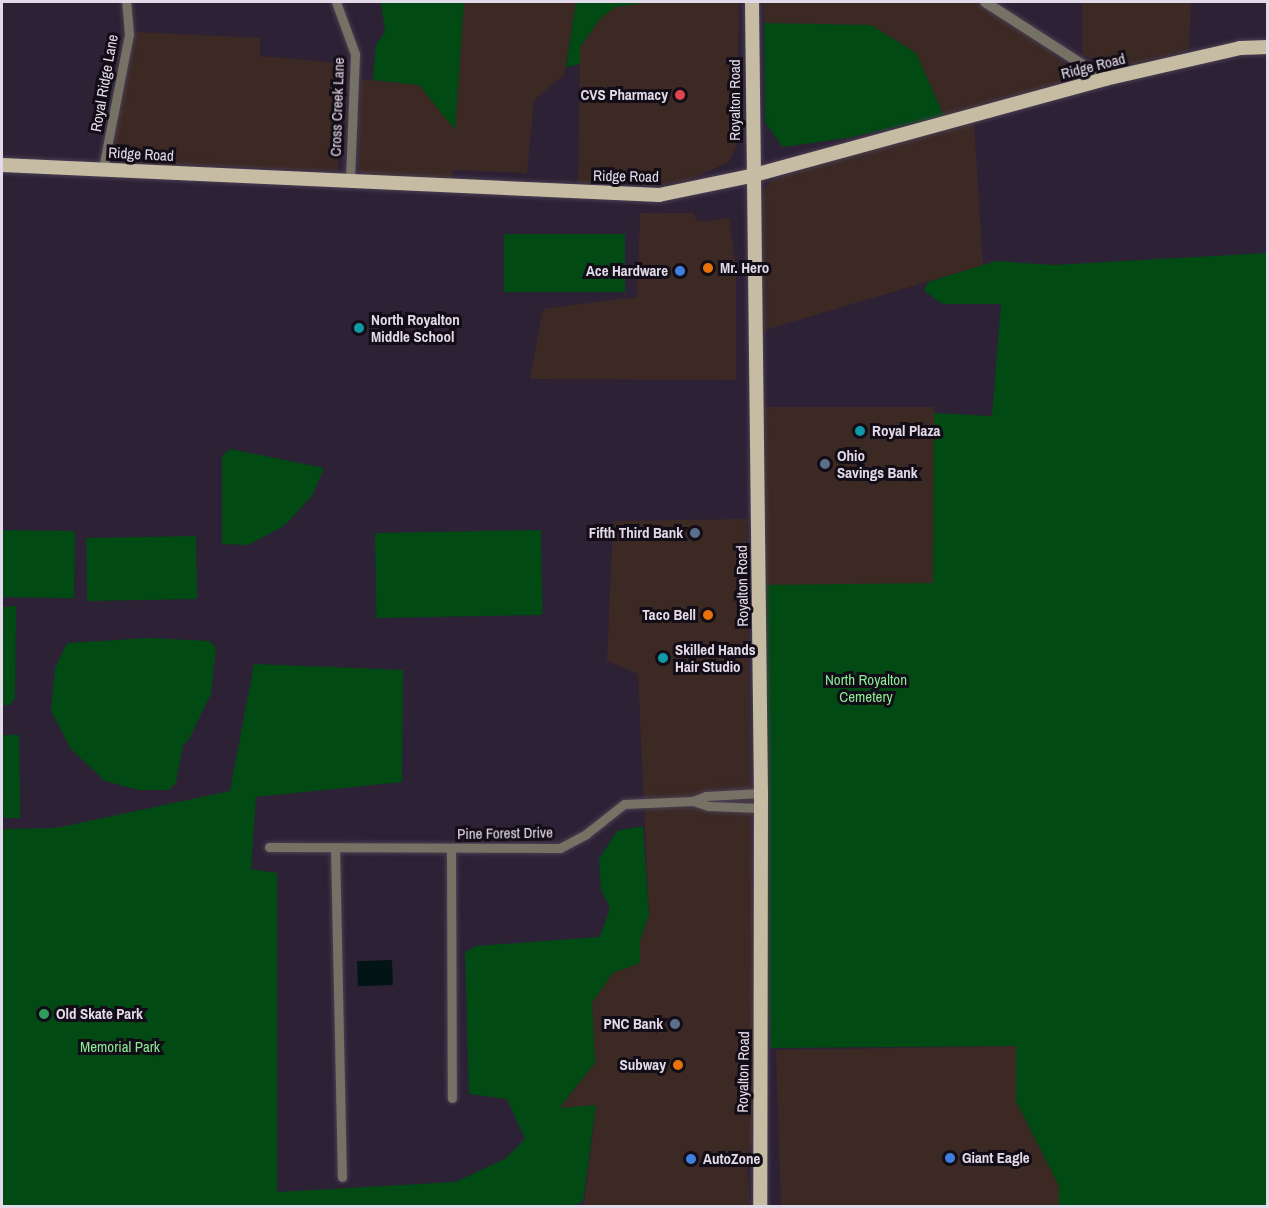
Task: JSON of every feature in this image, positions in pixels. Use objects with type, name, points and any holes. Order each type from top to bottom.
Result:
[{"type":"main road","name":"Royalton Road","points":[[752,2],[751,176],[761,793],[760,1206]]},
{"type":"main road","name":"Ridge Road","points":[[2,165],[659,195],[751,176],[1105,79],[1240,48],[1268,46]]},
{"type":"street","name":"Royal Ridge Lane","points":[[103,168],[129,34],[126,2]]},
{"type":"street","name":"Cross Creek Lane","points":[[336,2],[356,54],[350,180]]},
{"type":"street","points":[[985,2],[1105,79]]},
{"type":"street","points":[[693,801],[713,795],[761,793]]},
{"type":"street","name":"Pine Forest Drive","points":[[269,847],[560,848],[586,834],[624,804],[693,801],[708,806],[761,808]]},
{"type":"street","points":[[335,847],[342,1177]]},
{"type":"street","points":[[451,849],[452,1098]]},
{"type":"shaded area","points":[[464,2],[576,2],[564,75],[534,100],[527,173],[453,170],[452,180],[375,177],[360,172],[357,161],[361,79],[419,85],[455,129]]},
{"type":"shaded area","points":[[644,2],[739,2],[736,147],[729,162],[689,180],[661,185],[578,183],[580,47],[600,19],[615,7]]},
{"type":"shaded area","points":[[763,2],[977,2],[1045,47],[1067,65],[1067,71],[1061,83],[944,116],[916,53],[871,25],[764,23]]},
{"type":"shaded area","points":[[1082,2],[1191,2],[1189,50],[1126,66],[1111,66],[1082,55]]},
{"type":"shaded area","points":[[135,32],[260,38],[260,56],[336,63],[338,171],[123,163],[115,151],[116,105]]},
{"type":"shaded area","points":[[974,123],[983,265],[759,332],[760,209],[764,191],[771,180],[896,142]]},
{"type":"shaded area","points":[[640,213],[693,213],[698,222],[729,218],[736,268],[736,380],[530,379],[543,309],[637,297]]},
{"type":"shaded area","points":[[759,407],[934,407],[934,585],[759,585]]},
{"type":"shaded area","points":[[747,519],[754,1030],[752,1141],[747,1158],[750,1206],[584,1206],[596,1106],[559,1109],[595,1063],[592,1002],[613,973],[640,963],[640,940],[649,915],[638,674],[607,661],[613,521]]},
{"type":"shaded area","points":[[392,960],[393,985],[358,986],[357,961]]},
{"type":"shaded area","points":[[1016,1046],[1016,1101],[1059,1186],[1059,1206],[781,1206],[776,1050]]},
{"type":"green space","points":[[381,2],[464,2],[455,130],[419,85],[373,80],[376,44],[385,32]]},
{"type":"green space","points":[[576,2],[644,3],[615,7],[600,19],[580,47],[580,64],[566,67]]},
{"type":"green space","points":[[764,23],[871,25],[916,53],[944,116],[848,138],[783,147],[765,123]]},
{"type":"green space","points":[[504,234],[625,234],[625,292],[504,292]]},
{"type":"green space","name":"North Royalton Cemetery","points":[[1267,253],[1267,1206],[1059,1206],[1059,1186],[1016,1101],[1016,1046],[770,1048],[761,585],[933,583],[934,413],[992,416],[1001,304],[943,304],[924,291],[928,282],[996,261],[1053,265]]},
{"type":"green space","points":[[230,449],[324,468],[312,496],[284,526],[248,545],[222,544],[222,456]]},
{"type":"green space","points":[[2,530],[75,531],[74,598],[2,597]]},
{"type":"green space","points":[[541,530],[542,615],[377,618],[375,533]]},
{"type":"green space","points":[[196,536],[197,599],[87,601],[86,538]]},
{"type":"green space","points":[[16,606],[15,698],[10,705],[2,705],[2,607]]},
{"type":"green space","points":[[149,638],[209,641],[216,648],[211,694],[188,741],[183,744],[176,783],[169,790],[139,790],[105,781],[71,749],[51,711],[55,668],[67,643]]},
{"type":"green space","name":"Memorial Park","points":[[254,664],[403,670],[402,782],[256,797],[251,869],[277,873],[277,1192],[455,1182],[505,1159],[525,1139],[507,1099],[469,1094],[465,952],[476,946],[600,937],[610,908],[601,890],[599,859],[617,831],[643,826],[649,915],[640,940],[640,963],[613,973],[592,1002],[595,1063],[559,1108],[596,1105],[583,1202],[570,1206],[2,1206],[2,829],[56,828],[230,791]]},
{"type":"green space","points":[[2,735],[19,735],[20,818],[3,818]]},
{"type":"place","name":"CVS Pharmacy","points":[[680,95]]},
{"type":"place","name":"Mr. Hero","points":[[708,268]]},
{"type":"place","name":"Ace Hardware","points":[[680,271]]},
{"type":"place","name":"North Royalton Middle School","points":[[359,328]]},
{"type":"place","name":"Royal Plaza","points":[[860,431]]},
{"type":"place","name":"Ohio Savings Bank","points":[[825,464]]},
{"type":"place","name":"Fifth Third Bank","points":[[695,533]]},
{"type":"place","name":"Taco Bell","points":[[708,615]]},
{"type":"place","name":"Skilled Hands Hair Studio","points":[[663,658]]},
{"type":"place","name":"Old Skate Park","points":[[44,1014]]},
{"type":"place","name":"PNC Bank","points":[[675,1024]]},
{"type":"place","name":"Subway","points":[[678,1065]]},
{"type":"place","name":"Giant Eagle","points":[[950,1158]]},
{"type":"place","name":"AutoZone","points":[[691,1159]]}]
